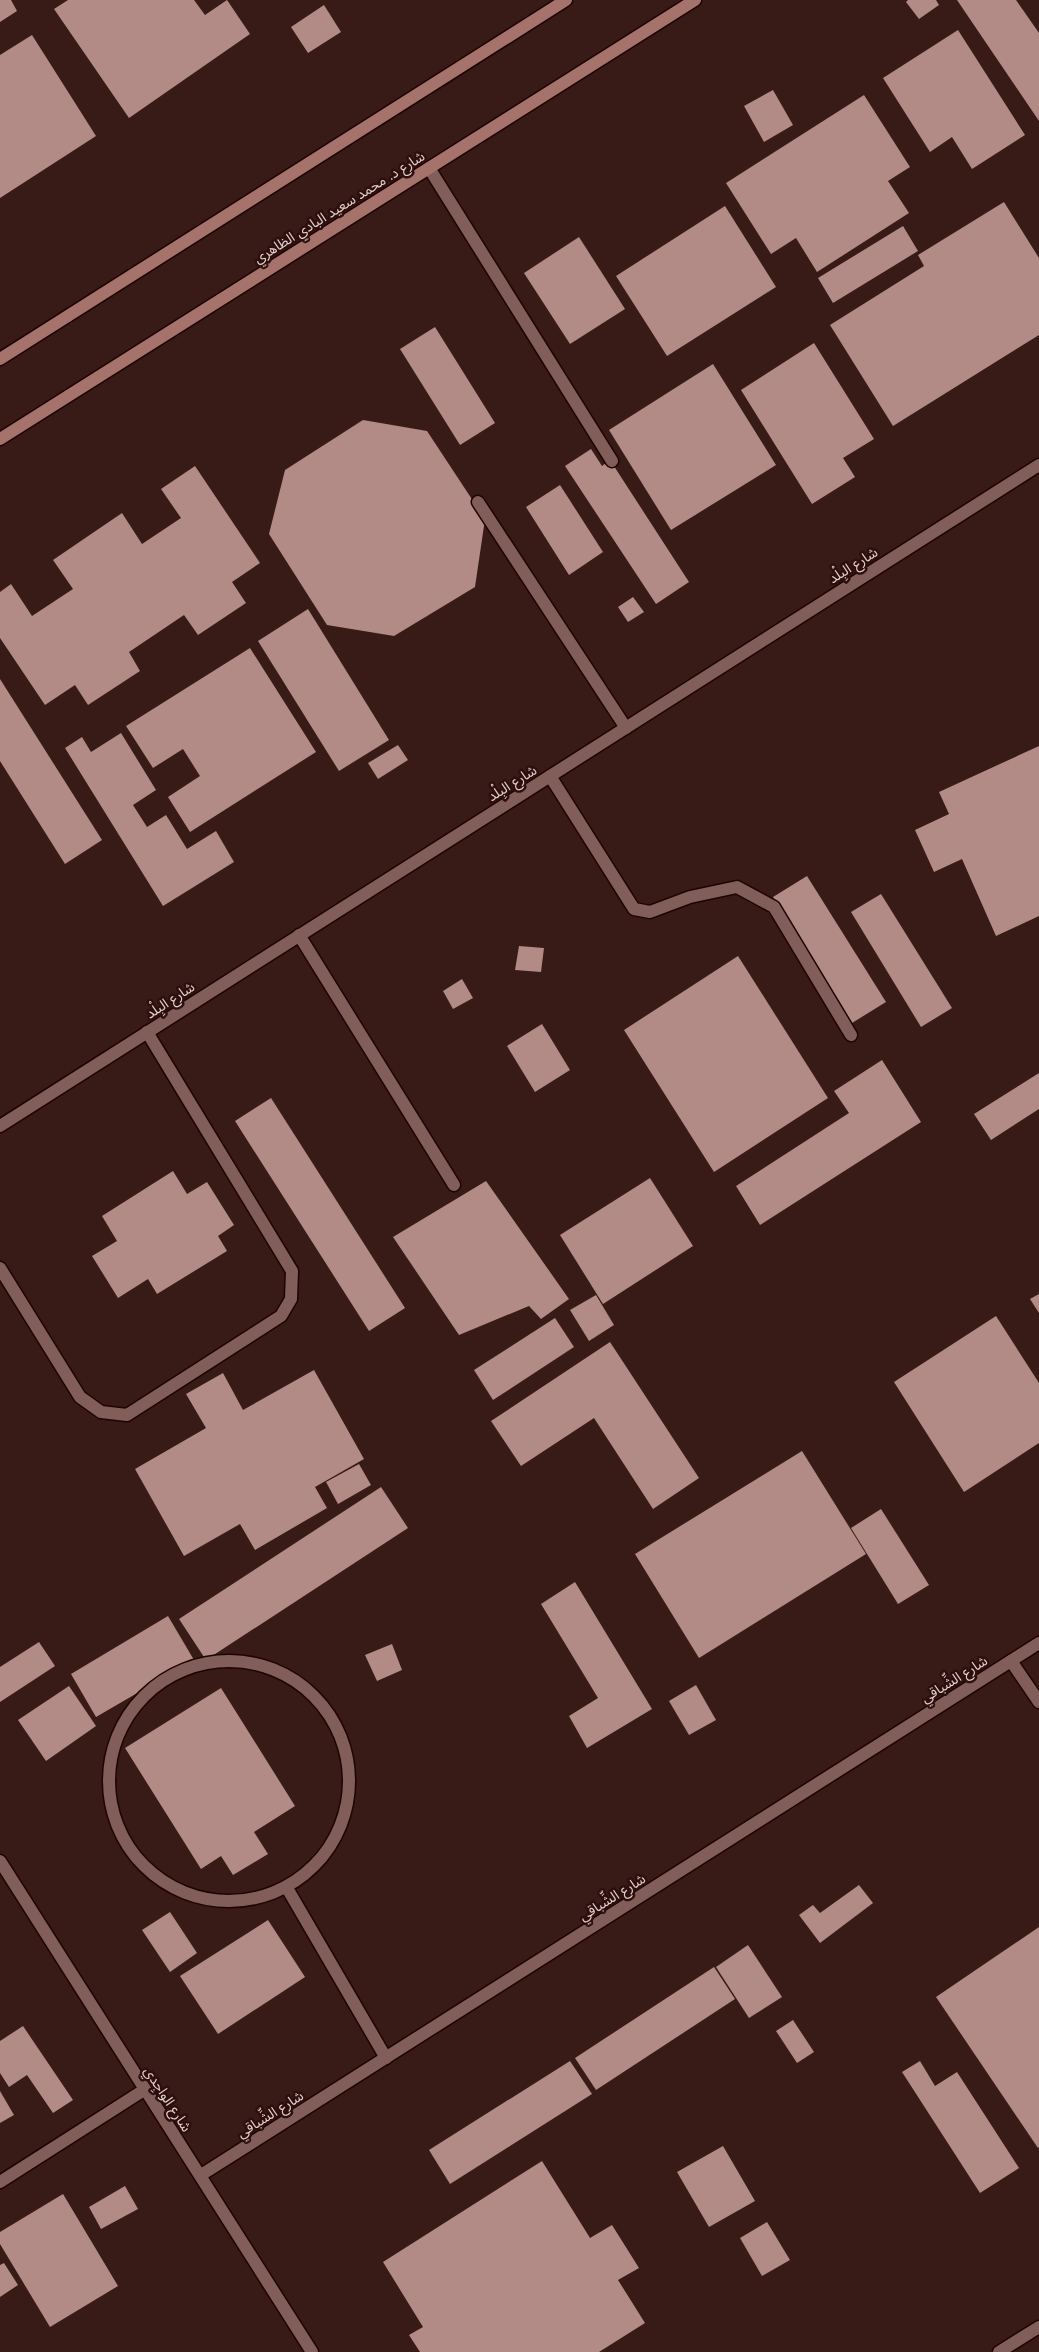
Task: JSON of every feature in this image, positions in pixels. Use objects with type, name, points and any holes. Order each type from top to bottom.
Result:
[{"type":"street","points":[[0,359],[566,0]]},
{"type":"street","name":"شارع د. محمد سعيد البادي الظاهري","points":[[0,439],[695,0]]},
{"type":"street","points":[[429,168],[612,461]]},
{"type":"street","name":"شارع البِلْد","points":[[0,1126],[1039,465]]},
{"type":"street","points":[[478,502],[626,728]]},
{"type":"street","points":[[550,776],[634,910],[650,912],[690,897],[737,887],[774,907],[851,1035]]},
{"type":"street","points":[[299,935],[454,1185]]},
{"type":"street","points":[[0,1268],[80,1397],[101,1412],[127,1414],[281,1316],[291,1299],[292,1271],[147,1032]]},
{"type":"street","name":"شارع الشِّباقي","points":[[201,2176],[1039,1643]]},
{"type":"street","points":[[1011,1661],[1039,1702]]},
{"type":"street","points":[[255,1662],[264,1666],[308,1688],[342,1735],[350,1793],[331,1848],[288,1888],[231,1903],[174,1891],[130,1854],[107,1799],[113,1741],[146,1692],[197,1663],[255,1662]]},
{"type":"street","name":"شارع الواجِدي","points":[[0,1860],[144,2090],[201,2176],[312,2352]]},
{"type":"street","points":[[288,1888],[386,2058]]},
{"type":"street","points":[[0,2182],[144,2090]]},
{"type":"street","points":[[999,2352],[1039,2327]]},
{"type":"building","points":[[0,0],[11,0],[17,11],[0,22]]},
{"type":"building","points":[[68,0],[194,0],[205,15],[227,0],[250,34],[129,118],[54,9]]},
{"type":"building","points":[[908,0],[936,0],[939,5],[919,19],[906,2]]},
{"type":"building","points":[[957,0],[1016,0],[1039,33],[1039,121]]},
{"type":"building","points":[[324,5],[341,32],[308,53],[291,27]]},
{"type":"building","points":[[958,30],[1025,135],[972,169],[952,137],[930,152],[883,78]]},
{"type":"building","points":[[32,35],[96,136],[0,198],[0,55]]},
{"type":"building","points":[[773,90],[793,125],[764,142],[744,106]]},
{"type":"building","points":[[864,95],[910,167],[888,181],[909,213],[817,272],[796,238],[771,254],[726,183]]},
{"type":"building","points":[[1004,202],[1039,258],[1039,335],[893,426],[830,325],[924,266],[918,255]]},
{"type":"building","points":[[725,206],[776,287],[667,356],[616,276]]},
{"type":"building","points":[[903,226],[918,251],[833,303],[818,278]]},
{"type":"building","points":[[579,237],[625,309],[570,344],[524,273]]},
{"type":"building","points":[[435,327],[495,423],[460,445],[400,349]]},
{"type":"building","points":[[814,343],[874,439],[843,458],[855,477],[812,504],[741,390]]},
{"type":"building","points":[[713,364],[776,465],[671,530],[609,430]]},
{"type":"building","points":[[363,420],[427,431],[485,519],[475,587],[394,636],[327,625],[269,534],[285,470]]},
{"type":"building","points":[[591,449],[602,466],[610,460],[689,582],[656,604],[565,466]]},
{"type":"building","points":[[195,466],[260,563],[232,582],[246,603],[198,635],[184,615],[129,652],[140,671],[88,705],[75,685],[45,705],[0,638],[0,592],[11,584],[32,616],[73,589],[53,560],[122,513],[142,544],[181,518],[161,489]]},
{"type":"building","points":[[560,485],[603,552],[569,575],[526,507]]},
{"type":"building","points":[[633,597],[644,612],[628,622],[618,607]]},
{"type":"building","points":[[308,609],[389,740],[339,771],[258,641]]},
{"type":"building","points":[[250,648],[316,752],[190,832],[168,797],[200,776],[183,749],[153,768],[126,726]]},
{"type":"building","points":[[0,679],[102,840],[65,864],[0,761]]},
{"type":"building","points":[[121,733],[156,790],[133,805],[147,827],[166,815],[187,849],[216,831],[234,862],[163,906],[65,748],[82,737],[91,752]]},
{"type":"building","points":[[398,745],[408,760],[378,779],[368,763]]},
{"type":"building","points":[[1039,746],[1039,916],[996,936],[962,859],[934,872],[915,830],[949,814],[939,792]]},
{"type":"building","points":[[807,876],[886,1002],[852,1023],[773,897]]},
{"type":"building","points":[[881,894],[952,1008],[921,1027],[851,912]]},
{"type":"building","points":[[519,946],[544,948],[541,972],[515,970]]},
{"type":"building","points":[[738,956],[828,1098],[714,1172],[624,1030]]},
{"type":"building","points":[[462,979],[473,998],[453,1009],[443,991]]},
{"type":"building","points":[[542,1024],[570,1070],[535,1092],[507,1046]]},
{"type":"building","points":[[882,1060],[921,1122],[760,1225],[736,1186],[849,1113],[834,1091]]},
{"type":"building","points":[[1039,1073],[1039,1109],[991,1140],[974,1114]]},
{"type":"building","points":[[271,1098],[405,1308],[369,1331],[235,1121]]},
{"type":"building","points":[[173,1171],[187,1194],[207,1182],[234,1225],[218,1236],[227,1251],[157,1294],[148,1279],[118,1298],[92,1256],[117,1241],[102,1216]]},
{"type":"building","points":[[650,1178],[693,1246],[603,1304],[560,1235]]},
{"type":"building","points":[[486,1181],[569,1299],[541,1319],[529,1306],[459,1335],[393,1237]]},
{"type":"building","points":[[1039,1294],[1039,1313],[1030,1299]]},
{"type":"building","points":[[596,1295],[614,1325],[589,1341],[570,1310]]},
{"type":"building","points":[[996,1316],[1039,1383],[1039,1443],[964,1492],[894,1382]]},
{"type":"building","points":[[555,1318],[574,1347],[493,1400],[474,1370]]},
{"type":"building","points":[[610,1342],[699,1478],[653,1509],[594,1418],[521,1466],[491,1421]]},
{"type":"building","points":[[314,1370],[364,1459],[315,1487],[327,1508],[255,1550],[240,1524],[184,1556],[135,1469],[206,1428],[186,1394],[223,1373],[243,1410]]},
{"type":"building","points":[[802,1451],[866,1554],[699,1658],[635,1554]]},
{"type":"building","points":[[359,1464],[371,1485],[338,1504],[326,1482]]},
{"type":"building","points":[[381,1487],[408,1528],[206,1660],[179,1619]]},
{"type":"building","points":[[881,1509],[929,1585],[898,1604],[851,1528]]},
{"type":"building","points":[[575,1582],[652,1709],[587,1748],[569,1716],[598,1698],[541,1604]]},
{"type":"building","points":[[168,1616],[194,1660],[96,1717],[71,1674]]},
{"type":"building","points":[[39,1642],[55,1666],[0,1702],[0,1667]]},
{"type":"building","points":[[392,1644],[402,1670],[377,1681],[365,1655]]},
{"type":"building","points":[[696,1685],[716,1720],[689,1735],[669,1701]]},
{"type":"building","points":[[69,1686],[96,1726],[46,1761],[18,1720]]},
{"type":"building","points":[[221,1688],[295,1806],[254,1832],[268,1854],[233,1875],[221,1856],[201,1869],[125,1748]]},
{"type":"building","points":[[859,1885],[873,1903],[820,1943],[799,1915],[813,1905],[820,1913]]},
{"type":"building","points":[[170,1912],[197,1953],[170,1972],[142,1930]]},
{"type":"building","points":[[268,1920],[305,1977],[218,2034],[180,1976]]},
{"type":"building","points":[[1039,1927],[1039,2147],[1038,2148],[936,1997]]},
{"type":"building","points":[[748,1945],[782,1997],[749,2018],[716,1967]]},
{"type":"building","points":[[714,1967],[735,1999],[596,2090],[575,2058]]},
{"type":"building","points":[[793,2020],[814,2052],[797,2063],[776,2031]]},
{"type":"building","points":[[23,2026],[73,2100],[53,2113],[27,2075],[9,2087],[0,2073],[0,2041]]},
{"type":"building","points":[[570,2061],[592,2094],[450,2184],[429,2150]]},
{"type":"building","points":[[920,2061],[935,2086],[957,2072],[1019,2168],[980,2193],[902,2072]]},
{"type":"building","points":[[0,2091],[14,2115],[0,2123]]},
{"type":"building","points":[[723,2146],[755,2201],[709,2227],[677,2172]]},
{"type":"building","points":[[542,2161],[590,2238],[612,2225],[639,2268],[618,2280],[645,2323],[599,2352],[420,2352],[409,2335],[423,2327],[383,2262]]},
{"type":"building","points":[[125,2186],[138,2209],[101,2229],[89,2207]]},
{"type":"building","points":[[63,2194],[118,2286],[50,2327],[0,2244],[0,2232]]},
{"type":"building","points":[[767,2222],[790,2260],[762,2276],[740,2238]]},
{"type":"building","points":[[4,2263],[18,2285],[0,2297],[0,2265]]}]
